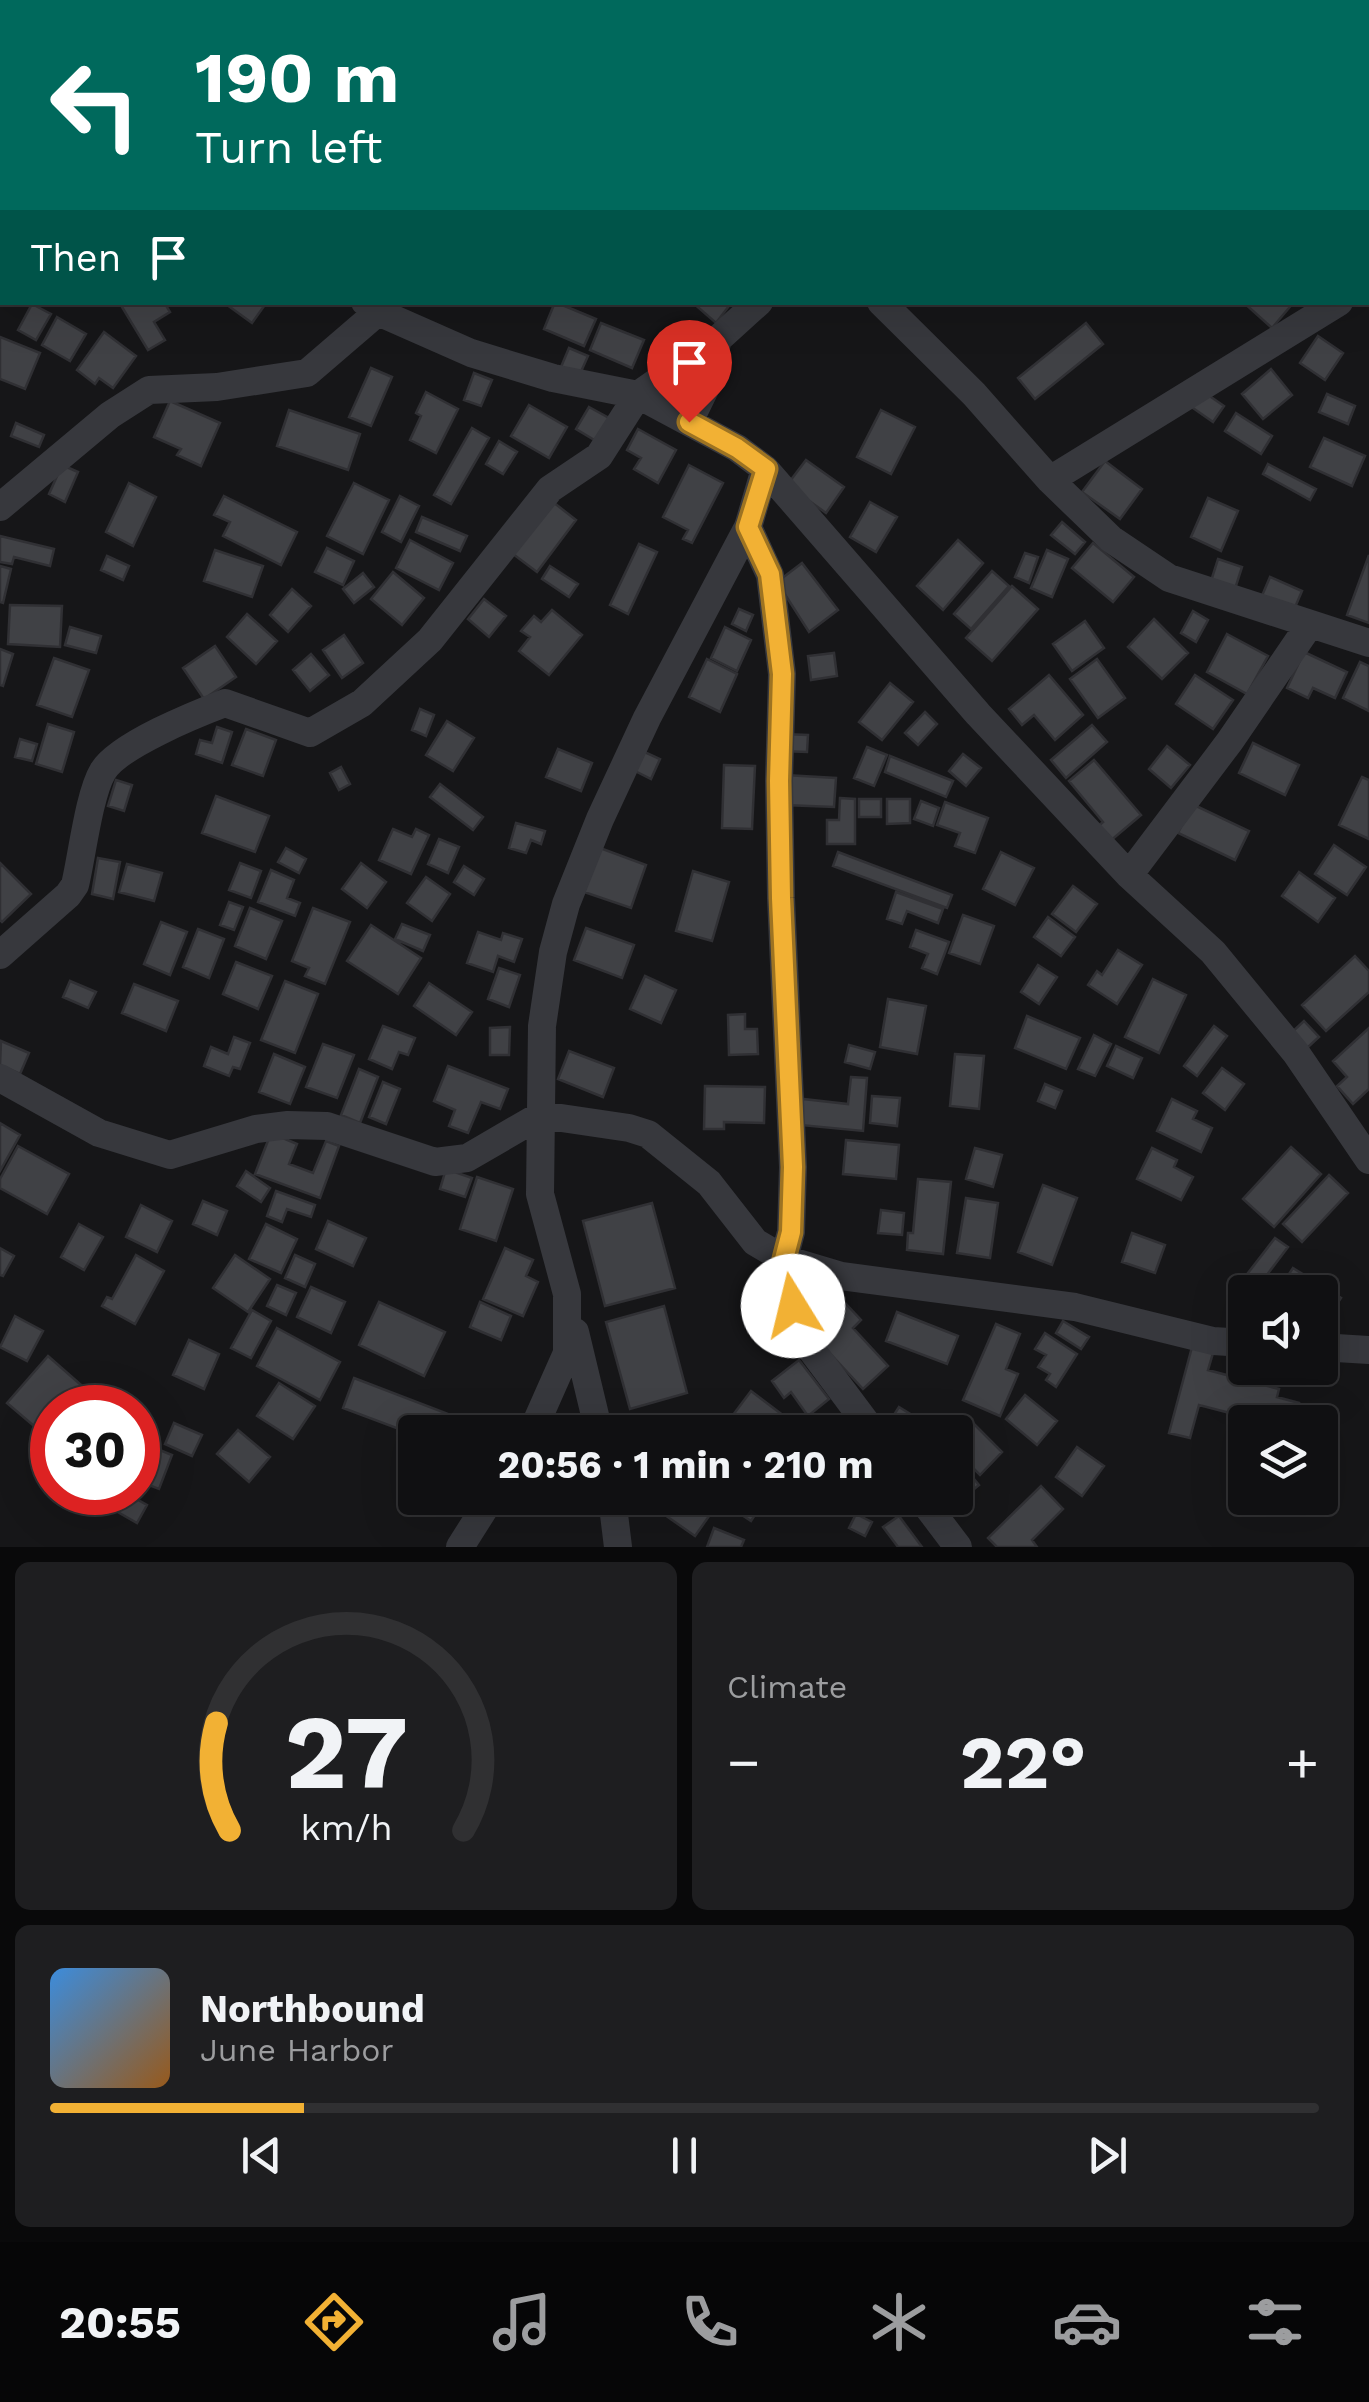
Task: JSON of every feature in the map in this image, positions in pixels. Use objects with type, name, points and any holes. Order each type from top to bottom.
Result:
[{"type":"street","points":[[0,955],[75,885],[100,776],[111,759],[187,718],[225,703],[310,733],[362,702],[430,640],[550,489],[599,456],[638,394],[718,339],[756,305]]},
{"type":"street","points":[[884,305],[1111,539],[1169,578],[1369,643]]},
{"type":"street","points":[[1050,480],[1334,305]]},
{"type":"street","points":[[0,507],[110,416],[149,390],[218,387],[307,374],[372,307],[471,353],[553,378],[638,394],[737,448],[766,469],[978,714],[1130,874],[1213,952],[1258,1004],[1369,1160]]},
{"type":"street","points":[[689,422],[707,386],[718,339]]},
{"type":"street","points":[[595,1415],[540,1194],[542,1026],[552,952],[566,904],[600,819],[748,527],[766,469]]},
{"type":"street","points":[[748,527],[770,574],[782,674],[781,898],[793,1167],[791,1232],[784,1259],[793,1306],[806,1342],[860,1415]]},
{"type":"street","points":[[1130,874],[1230,741],[1310,624]]},
{"type":"street","points":[[0,1078],[99,1133],[170,1155],[256,1129],[288,1125],[327,1126],[435,1162],[467,1158],[541,1115],[630,1128],[648,1134],[710,1183],[755,1242],[784,1259],[841,1276],[1075,1307],[1228,1342]]},
{"type":"street","points":[[540,1415],[568,1353],[567,1294]]},
{"type":"street","points":[[1338,1348],[1369,1350]]},
{"type":"street","points":[[460,1547],[480,1515]]},
{"type":"street","points":[[614,1515],[618,1547]]},
{"type":"street","points":[[934,1515],[958,1547]]},
{"type":"building","points":[[31,305],[51,314],[36,340],[18,330]]},
{"type":"building","points":[[121,305],[166,305],[170,312],[154,322],[165,340],[148,350]]},
{"type":"building","points":[[227,305],[265,305],[252,323]]},
{"type":"building","points":[[554,305],[596,319],[584,346],[544,329]]},
{"type":"building","points":[[695,305],[730,305],[716,323]]},
{"type":"building","points":[[1246,305],[1291,305],[1272,328]]},
{"type":"building","points":[[57,317],[86,334],[70,361],[42,345]]},
{"type":"building","points":[[601,323],[644,340],[632,368],[590,350]]},
{"type":"building","points":[[1086,323],[1103,344],[1035,399],[1018,378]]},
{"type":"building","points":[[104,332],[136,356],[113,388],[99,378],[95,384],[77,370]]},
{"type":"building","points":[[1318,336],[1343,353],[1325,380],[1300,363]]},
{"type":"building","points":[[0,337],[40,353],[25,389],[0,379]]},
{"type":"building","points":[[569,348],[588,356],[580,374],[561,367]]},
{"type":"building","points":[[371,368],[392,377],[371,426],[349,417]]},
{"type":"building","points":[[1271,369],[1292,395],[1263,419],[1242,394]]},
{"type":"building","points":[[474,373],[492,380],[481,406],[464,400]]},
{"type":"building","points":[[1201,390],[1224,406],[1213,422],[1190,406]]},
{"type":"building","points":[[426,392],[458,409],[436,453],[410,440]]},
{"type":"building","points":[[1327,394],[1355,406],[1348,424],[1319,412]]},
{"type":"building","points":[[170,401],[220,423],[201,466],[177,455],[181,449],[154,437]]},
{"type":"building","points":[[529,405],[567,427],[549,458],[511,436]]},
{"type":"building","points":[[589,407],[609,418],[596,441],[576,429]]},
{"type":"building","points":[[289,410],[360,434],[348,470],[277,446]]},
{"type":"building","points":[[881,410],[915,427],[891,474],[857,457]]},
{"type":"building","points":[[1236,413],[1272,436],[1261,454],[1225,431]]},
{"type":"building","points":[[16,423],[44,435],[39,447],[11,436]]},
{"type":"building","points":[[472,428],[489,438],[451,504],[434,495]]},
{"type":"building","points":[[638,429],[676,450],[658,483],[634,469],[641,458],[627,450]]},
{"type":"building","points":[[1324,438],[1365,456],[1352,486],[1310,467]]},
{"type":"building","points":[[499,441],[517,452],[503,474],[486,464]]},
{"type":"building","points":[[806,460],[844,487],[826,513],[787,485]]},
{"type":"building","points":[[1105,461],[1142,489],[1120,519],[1082,492]]},
{"type":"building","points":[[1268,464],[1316,489],[1310,500],[1263,474]]},
{"type":"building","points":[[62,465],[78,472],[65,502],[49,494]]},
{"type":"building","points":[[689,465],[723,483],[692,543],[683,539],[688,530],[663,517]]},
{"type":"building","points":[[129,483],[156,497],[133,546],[106,532]]},
{"type":"building","points":[[354,483],[389,500],[363,554],[327,536]]},
{"type":"building","points":[[224,496],[297,532],[281,565],[223,536],[230,522],[214,515]]},
{"type":"building","points":[[400,496],[419,506],[401,542],[382,532]]},
{"type":"building","points":[[1208,498],[1238,511],[1221,551],[1191,537]]},
{"type":"building","points":[[553,502],[576,520],[537,572],[513,554]]},
{"type":"building","points":[[870,502],[897,517],[876,552],[850,537]]},
{"type":"building","points":[[422,517],[467,536],[460,551],[416,532]]},
{"type":"building","points":[[1062,522],[1085,542],[1075,554],[1051,535]]},
{"type":"building","points":[[0,536],[54,549],[50,566],[14,557],[12,564],[0,562]]},
{"type":"building","points":[[410,540],[453,563],[439,590],[396,568]]},
{"type":"building","points":[[958,540],[983,563],[943,610],[917,586]]},
{"type":"building","points":[[1093,543],[1134,577],[1113,602],[1072,568]]},
{"type":"building","points":[[639,544],[657,552],[628,614],[610,605]]},
{"type":"building","points":[[327,548],[354,561],[343,585],[315,572]]},
{"type":"building","points":[[215,550],[263,566],[252,597],[204,581]]},
{"type":"building","points":[[1047,550],[1068,559],[1052,597],[1031,588]]},
{"type":"building","points":[[1025,553],[1038,557],[1029,583],[1015,577]]},
{"type":"building","points":[[1369,555],[1369,623],[1347,615]]},
{"type":"building","points":[[107,556],[129,566],[123,580],[101,570]]},
{"type":"building","points":[[1218,559],[1242,567],[1235,589],[1211,581]]},
{"type":"building","points":[[802,563],[838,610],[809,632],[777,582]]},
{"type":"building","points":[[0,566],[11,569],[3,603],[0,602]]},
{"type":"building","points":[[550,566],[578,584],[569,597],[542,579]]},
{"type":"building","points":[[992,571],[1009,586],[971,629],[954,614]]},
{"type":"building","points":[[393,572],[424,598],[402,625],[371,599]]},
{"type":"building","points":[[363,573],[374,587],[354,603],[343,589]]},
{"type":"building","points":[[1270,577],[1302,591],[1293,612],[1261,598]]},
{"type":"building","points":[[1012,586],[1038,609],[992,661],[966,638]]},
{"type":"building","points":[[292,589],[311,606],[288,632],[270,615]]},
{"type":"building","points":[[484,599],[506,616],[489,637],[468,619]]},
{"type":"building","points":[[10,605],[62,606],[60,647],[8,644]]},
{"type":"building","points":[[739,609],[753,615],[746,631],[732,624]]},
{"type":"building","points":[[552,610],[582,635],[549,675],[519,651],[530,637],[521,631],[534,616],[541,622]]},
{"type":"building","points":[[1193,611],[1208,620],[1196,642],[1181,633]]},
{"type":"building","points":[[247,614],[277,641],[256,664],[227,637]]},
{"type":"building","points":[[1154,619],[1188,653],[1162,679],[1128,647]]},
{"type":"building","points":[[1085,621],[1104,648],[1072,671],[1053,644]]},
{"type":"building","points":[[70,627],[101,636],[96,653],[65,645]]},
{"type":"building","points":[[725,627],[751,640],[737,671],[711,658]]},
{"type":"building","points":[[1227,634],[1268,656],[1247,694],[1207,672]]},
{"type":"building","points":[[344,635],[363,663],[342,678],[323,650]]},
{"type":"building","points":[[215,646],[236,677],[204,699],[183,668]]},
{"type":"building","points":[[0,649],[13,654],[3,686],[0,685]]},
{"type":"building","points":[[1304,652],[1347,672],[1335,698],[1313,688],[1308,698],[1287,688]]},
{"type":"building","points":[[834,653],[837,676],[811,680],[808,656]]},
{"type":"building","points":[[311,654],[329,675],[310,691],[293,670]]},
{"type":"building","points":[[54,658],[89,670],[72,717],[37,705]]},
{"type":"building","points":[[707,659],[737,674],[720,712],[689,697]]},
{"type":"building","points":[[1097,659],[1125,698],[1098,718],[1070,679]]},
{"type":"building","points":[[1360,662],[1369,666],[1369,711],[1343,698]]},
{"type":"building","points":[[1049,675],[1083,715],[1055,740],[1034,715],[1022,725],[1009,709]]},
{"type":"building","points":[[1195,675],[1233,700],[1213,729],[1176,704]]},
{"type":"building","points":[[890,683],[913,702],[882,740],[859,722]]},
{"type":"building","points":[[420,709],[434,715],[426,736],[412,730]]},
{"type":"building","points":[[925,712],[937,724],[918,745],[905,733]]},
{"type":"building","points":[[447,721],[474,738],[453,771],[426,755]]},
{"type":"building","points":[[48,724],[74,732],[62,772],[36,764]]},
{"type":"building","points":[[1092,725],[1107,742],[1066,778],[1051,760]]},
{"type":"building","points":[[217,727],[232,732],[222,763],[196,754],[200,740],[212,743]]},
{"type":"building","points":[[246,729],[276,740],[263,776],[232,765]]},
{"type":"building","points":[[782,734],[808,735],[807,752],[781,751]]},
{"type":"building","points":[[20,739],[37,744],[32,761],[15,757]]},
{"type":"building","points":[[1253,743],[1299,765],[1285,795],[1239,773]]},
{"type":"building","points":[[1167,746],[1190,765],[1171,788],[1149,769]]},
{"type":"building","points":[[867,747],[887,755],[874,786],[854,778]]},
{"type":"building","points":[[558,749],[592,763],[581,791],[546,777]]},
{"type":"building","points":[[638,749],[660,759],[651,779],[629,768]]},
{"type":"building","points":[[963,754],[981,768],[966,786],[949,771]]},
{"type":"building","points":[[890,756],[953,781],[946,797],[885,772]]},
{"type":"building","points":[[1094,760],[1141,815],[1109,842],[1096,828],[1103,822],[1069,781]]},
{"type":"building","points":[[724,765],[755,766],[752,829],[722,828]]},
{"type":"building","points":[[341,767],[350,784],[339,790],[330,773]]},
{"type":"building","points":[[785,775],[836,778],[834,807],[784,805]]},
{"type":"building","points":[[1362,777],[1369,780],[1369,839],[1339,825]]},
{"type":"building","points":[[116,780],[132,785],[124,811],[108,806]]},
{"type":"building","points":[[440,784],[483,817],[473,830],[430,797]]},
{"type":"building","points":[[216,796],[269,816],[255,852],[202,833]]},
{"type":"building","points":[[840,798],[855,799],[855,844],[827,844],[827,820],[839,820]]},
{"type":"building","points":[[859,799],[881,799],[881,817],[859,817]]},
{"type":"building","points":[[887,799],[910,799],[910,823],[887,824]]},
{"type":"building","points":[[921,801],[939,808],[933,826],[914,819]]},
{"type":"building","points":[[945,802],[988,818],[975,853],[955,846],[960,833],[937,825]]},
{"type":"building","points":[[1192,804],[1249,831],[1235,860],[1178,833]]},
{"type":"building","points":[[516,823],[545,831],[541,844],[531,840],[526,853],[509,848]]},
{"type":"building","points":[[393,829],[412,837],[416,829],[429,835],[411,874],[379,860]]},
{"type":"building","points":[[439,839],[459,847],[448,873],[428,864]]},
{"type":"building","points":[[1334,845],[1366,867],[1347,895],[1315,874]]},
{"type":"building","points":[[286,848],[306,859],[299,873],[278,862]]},
{"type":"building","points":[[600,848],[646,865],[631,908],[584,892]]},
{"type":"building","points":[[838,852],[952,895],[947,908],[833,866]]},
{"type":"building","points":[[1001,852],[1034,868],[1015,905],[983,889]]},
{"type":"building","points":[[98,858],[120,862],[113,899],[92,894]]},
{"type":"building","points":[[0,863],[31,894],[2,922],[0,920]]},
{"type":"building","points":[[240,863],[261,871],[251,898],[229,890]]},
{"type":"building","points":[[361,863],[386,882],[367,908],[342,889]]},
{"type":"building","points":[[127,864],[162,873],[154,901],[119,892]]},
{"type":"building","points":[[464,866],[484,879],[474,895],[454,882]]},
{"type":"building","points":[[271,870],[294,880],[287,898],[300,903],[295,916],[258,902]]},
{"type":"building","points":[[693,871],[729,882],[712,941],[676,931]]},
{"type":"building","points":[[1299,872],[1335,898],[1318,922],[1282,896]]},
{"type":"building","points":[[426,877],[450,894],[432,921],[407,903]]},
{"type":"building","points":[[1073,886],[1097,904],[1076,932],[1052,914]]},
{"type":"building","points":[[896,892],[943,909],[938,923],[907,911],[902,924],[887,919]]},
{"type":"building","points":[[229,902],[243,907],[234,930],[220,925]]},
{"type":"building","points":[[250,908],[282,921],[266,959],[235,946]]},
{"type":"building","points":[[313,908],[350,922],[325,984],[305,976],[309,968],[292,961]]},
{"type":"building","points":[[963,915],[994,926],[980,964],[949,953]]},
{"type":"building","points":[[1048,917],[1075,937],[1061,956],[1034,937]]},
{"type":"building","points":[[161,922],[187,932],[170,975],[144,964]]},
{"type":"building","points":[[402,924],[430,935],[423,951],[395,939]]},
{"type":"building","points":[[371,925],[421,958],[398,994],[347,961]]},
{"type":"building","points":[[586,928],[634,945],[622,978],[574,960]]},
{"type":"building","points":[[198,929],[224,939],[209,978],[183,967]]},
{"type":"building","points":[[916,930],[949,942],[937,974],[922,968],[928,954],[910,947]]},
{"type":"building","points":[[478,932],[501,940],[503,933],[522,939],[514,962],[498,956],[493,972],[467,963]]},
{"type":"building","points":[[1118,950],[1142,965],[1117,1004],[1088,985],[1097,971],[1102,975]]},
{"type":"building","points":[[1355,956],[1369,971],[1369,992],[1326,1031],[1302,1005]]},
{"type":"building","points":[[236,962],[272,976],[258,1009],[223,994]]},
{"type":"building","points":[[1038,965],[1057,977],[1039,1004],[1021,992]]},
{"type":"building","points":[[499,968],[520,975],[509,1007],[488,999]]},
{"type":"building","points":[[645,976],[676,990],[661,1023],[630,1009]]},
{"type":"building","points":[[1153,979],[1186,995],[1159,1053],[1125,1037]]},
{"type":"building","points":[[70,981],[96,992],[88,1008],[63,997]]},
{"type":"building","points":[[285,981],[318,994],[295,1053],[261,1040]]},
{"type":"building","points":[[429,983],[472,1012],[456,1035],[414,1006]]},
{"type":"building","points":[[134,984],[178,1001],[166,1031],[122,1013]]},
{"type":"building","points":[[888,999],[926,1006],[917,1054],[880,1047]]},
{"type":"building","points":[[745,1014],[745,1029],[757,1029],[758,1054],[729,1055],[728,1015]]},
{"type":"building","points":[[1027,1016],[1080,1038],[1066,1069],[1015,1048]]},
{"type":"building","points":[[1304,1021],[1319,1037],[1307,1048],[1292,1032]]},
{"type":"building","points":[[383,1026],[415,1038],[408,1055],[399,1052],[392,1069],[369,1059]]},
{"type":"building","points":[[1214,1026],[1227,1036],[1197,1076],[1184,1066]]},
{"type":"building","points":[[510,1027],[509,1055],[490,1055],[490,1028]]},
{"type":"building","points":[[1369,1028],[1369,1089],[1353,1104],[1337,1086],[1347,1077],[1333,1061]]},
{"type":"building","points":[[1094,1035],[1111,1044],[1095,1076],[1078,1069]]},
{"type":"building","points":[[234,1037],[250,1043],[240,1069],[233,1067],[229,1076],[204,1066],[211,1047],[228,1054]]},
{"type":"building","points":[[1,1041],[29,1053],[20,1074],[0,1065]]},
{"type":"building","points":[[323,1044],[354,1055],[337,1098],[306,1087]]},
{"type":"building","points":[[849,1045],[875,1052],[870,1069],[845,1062]]},
{"type":"building","points":[[1116,1046],[1142,1058],[1133,1078],[1107,1066]]},
{"type":"building","points":[[569,1051],[614,1068],[603,1097],[558,1079]]},
{"type":"building","points":[[274,1054],[305,1067],[290,1104],[259,1092]]},
{"type":"building","points":[[955,1054],[984,1056],[979,1109],[950,1106]]},
{"type":"building","points":[[448,1066],[508,1089],[500,1109],[481,1102],[468,1133],[449,1126],[455,1110],[434,1101]]},
{"type":"building","points":[[1222,1068],[1244,1084],[1225,1110],[1203,1093]]},
{"type":"building","points":[[359,1069],[378,1077],[360,1123],[341,1115]]},
{"type":"building","points":[[851,1077],[867,1078],[863,1131],[800,1125],[803,1099],[848,1104]]},
{"type":"building","points":[[383,1082],[400,1089],[386,1124],[369,1117]]},
{"type":"building","points":[[1045,1084],[1062,1091],[1055,1108],[1038,1101]]},
{"type":"building","points":[[705,1086],[765,1087],[764,1123],[724,1122],[724,1129],[704,1129]]},
{"type":"building","points":[[872,1096],[900,1098],[897,1126],[870,1123]]},
{"type":"building","points":[[1172,1099],[1197,1111],[1193,1119],[1212,1128],[1201,1152],[1157,1131]]},
{"type":"building","points":[[0,1123],[20,1135],[0,1171]]},
{"type":"building","points":[[271,1133],[297,1144],[289,1164],[313,1173],[326,1141],[339,1146],[320,1198],[255,1174]]},
{"type":"building","points":[[846,1140],[899,1145],[896,1179],[843,1174]]},
{"type":"building","points":[[18,1146],[69,1174],[47,1214],[0,1188],[0,1179]]},
{"type":"building","points":[[1291,1147],[1321,1174],[1274,1227],[1243,1199]]},
{"type":"building","points":[[975,1148],[1002,1155],[993,1187],[966,1179]]},
{"type":"building","points":[[1152,1148],[1177,1160],[1174,1167],[1193,1177],[1181,1200],[1137,1179]]},
{"type":"building","points":[[446,1169],[472,1178],[465,1197],[440,1189]]},
{"type":"building","points":[[246,1171],[270,1188],[261,1202],[237,1186]]},
{"type":"building","points":[[1329,1175],[1348,1193],[1302,1242],[1283,1224]]},
{"type":"building","points":[[477,1177],[513,1189],[496,1241],[460,1229]]},
{"type":"building","points":[[918,1179],[951,1182],[943,1254],[907,1250],[908,1233],[913,1233]]},
{"type":"building","points":[[1043,1185],[1077,1198],[1052,1265],[1018,1252]]},
{"type":"building","points":[[276,1191],[315,1205],[311,1217],[287,1209],[282,1222],[267,1216]]},
{"type":"building","points":[[966,1198],[998,1203],[990,1258],[957,1253]]},
{"type":"building","points":[[203,1201],[227,1211],[217,1235],[193,1224]]},
{"type":"building","points":[[652,1203],[675,1288],[605,1306],[583,1221]]},
{"type":"building","points":[[141,1205],[172,1221],[157,1252],[126,1237]]},
{"type":"building","points":[[881,1210],[904,1213],[902,1235],[878,1233]]},
{"type":"building","points":[[328,1221],[366,1238],[353,1266],[316,1249]]},
{"type":"building","points":[[79,1224],[103,1237],[84,1270],[61,1257]]},
{"type":"building","points":[[266,1224],[297,1239],[281,1273],[249,1259]]},
{"type":"building","points":[[1132,1233],[1165,1245],[1155,1273],[1122,1262]]},
{"type":"building","points":[[1275,1238],[1288,1247],[1267,1275],[1246,1275]]},
{"type":"building","points":[[0,1248],[14,1256],[3,1276],[0,1275]]},
{"type":"building","points":[[505,1248],[533,1260],[526,1276],[538,1282],[523,1316],[483,1299]]},
{"type":"building","points":[[136,1255],[164,1271],[135,1324],[102,1306],[107,1297],[112,1299]]},
{"type":"building","points":[[235,1255],[270,1279],[248,1312],[213,1288]]},
{"type":"building","points":[[295,1255],[315,1264],[305,1287],[285,1278]]},
{"type":"building","points":[[277,1285],[296,1293],[286,1315],[267,1306]]},
{"type":"building","points":[[311,1287],[345,1302],[331,1333],[297,1317]]},
{"type":"building","points":[[833,1290],[861,1320],[853,1328],[888,1366],[863,1389],[800,1321]]},
{"type":"building","points":[[379,1302],[445,1332],[424,1376],[359,1345]]},
{"type":"building","points":[[480,1302],[511,1316],[501,1340],[470,1327]]},
{"type":"building","points":[[664,1306],[687,1393],[630,1409],[606,1322]]},
{"type":"building","points":[[252,1310],[271,1321],[251,1358],[231,1348]]},
{"type":"building","points":[[897,1312],[958,1336],[947,1364],[886,1341]]},
{"type":"building","points":[[15,1316],[43,1331],[27,1361],[0,1347]]},
{"type":"building","points":[[1063,1321],[1089,1337],[1081,1349],[1056,1333]]},
{"type":"building","points":[[996,1324],[1020,1334],[1006,1369],[1018,1374],[1000,1416],[963,1400]]},
{"type":"building","points":[[277,1328],[340,1362],[320,1400],[257,1366]]},
{"type":"building","points":[[1045,1333],[1077,1354],[1056,1387],[1046,1380],[1050,1374],[1038,1367],[1046,1355],[1035,1349]]},
{"type":"building","points":[[189,1340],[219,1354],[204,1389],[173,1375]]},
{"type":"building","points":[[1192,1347],[1213,1353],[1208,1370],[1228,1375],[1228,1385],[1264,1385],[1279,1389],[1277,1397],[1299,1403],[1228,1405],[1228,1413],[1199,1405],[1190,1438],[1169,1433]]},
{"type":"building","points":[[48,1356],[81,1385],[30,1385],[30,1423],[7,1403]]},
{"type":"building","points":[[799,1360],[829,1399],[807,1415],[791,1392],[784,1398],[772,1381]]},
{"type":"building","points":[[354,1378],[451,1415],[398,1415],[398,1429],[343,1408]]},
{"type":"building","points":[[279,1383],[315,1406],[293,1439],[257,1416]]},
{"type":"building","points":[[751,1391],[783,1415],[733,1415]]},
{"type":"building","points":[[1025,1395],[1057,1421],[1037,1445],[1006,1419]]},
{"type":"building","points":[[899,1407],[912,1415],[894,1415]]},
{"type":"building","points":[[174,1423],[202,1435],[192,1456],[165,1444]]},
{"type":"building","points":[[973,1423],[1002,1452],[980,1475],[973,1468]]},
{"type":"building","points":[[238,1430],[270,1457],[249,1482],[217,1454]]},
{"type":"building","points":[[1077,1447],[1104,1466],[1082,1496],[1056,1477]]},
{"type":"building","points":[[160,1450],[172,1455],[160,1486]]},
{"type":"building","points":[[1041,1486],[1063,1509],[1032,1540],[1037,1547],[997,1547],[988,1538]]},
{"type":"building","points":[[123,1515],[141,1515],[137,1523]]},
{"type":"building","points":[[665,1515],[710,1515],[695,1536]]},
{"type":"building","points":[[856,1515],[872,1522],[865,1536],[849,1528]]},
{"type":"building","points":[[899,1516],[922,1547],[898,1547],[883,1527]]},
{"type":"building","points":[[714,1528],[744,1540],[741,1547],[707,1547]]},
{"type":"route","points":[[689,422],[766,469],[748,527],[770,574],[782,674],[781,898],[793,1167],[791,1232],[784,1259],[793,1306]]}]
